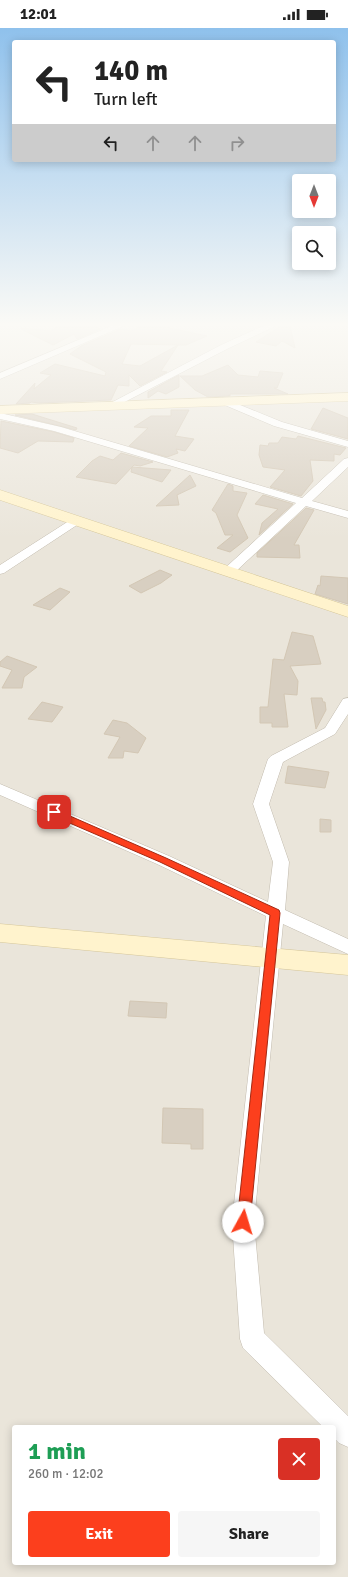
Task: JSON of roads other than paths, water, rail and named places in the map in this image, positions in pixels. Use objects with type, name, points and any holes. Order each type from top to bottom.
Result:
[{"type":"street","points":[[110,406],[133,394]]},
{"type":"street","points":[[0,410],[348,397]]},
{"type":"street","points":[[223,401],[278,424],[348,444]]},
{"type":"street","points":[[0,416],[57,429],[348,514]]},
{"type":"street","points":[[228,572],[348,460]]},
{"type":"street","points":[[0,495],[348,612]]},
{"type":"street","points":[[0,570],[76,521]]},
{"type":"street","points":[[348,702],[330,731],[276,759],[261,804],[281,862],[243,1222],[252,1339],[348,1434]]},
{"type":"street","points":[[0,789],[163,860],[348,947]]},
{"type":"street","points":[[0,933],[348,965]]}]
